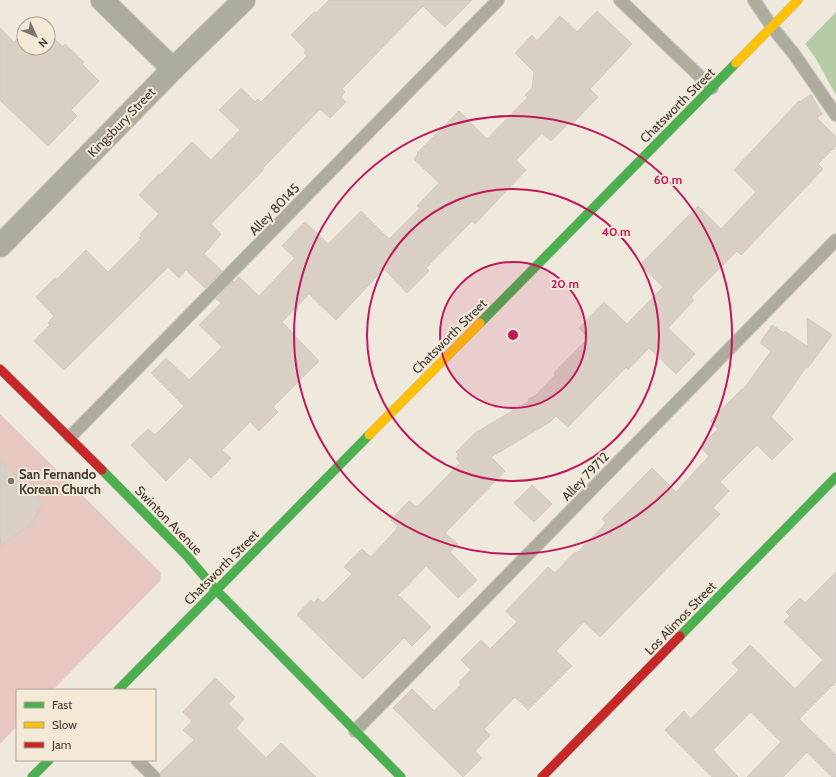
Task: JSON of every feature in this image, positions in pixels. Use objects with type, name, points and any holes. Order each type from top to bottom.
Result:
[{"type":"main road","name":"Chatsworth Street","points":[[119,689],[798,0]]},
{"type":"main road","name":"Swinton Avenue","points":[[0,369],[70,437],[187,556],[216,590],[401,777]]},
{"type":"main road","name":"Los Alimos Street","points":[[542,777],[836,477]]},
{"type":"main road","points":[[32,777],[48,761]]},
{"type":"street","points":[[102,0],[173,69]]},
{"type":"street","name":"Kingsbury Street","points":[[0,246],[173,69],[244,0]]},
{"type":"lane","name":"Alley 80145","points":[[70,437],[498,0]]},
{"type":"lane","points":[[620,0],[712,88]]},
{"type":"lane","points":[[754,0],[772,27],[794,54],[836,115]]},
{"type":"lane","name":"Alley 79712","points":[[355,731],[836,240]]},
{"type":"lane","points":[[137,761],[154,777]]},
{"type":"shaded area","points":[[836,0],[836,95],[816,59],[802,39]]},
{"type":"shaded area","points":[[0,414],[161,573],[160,581],[54,689],[16,689],[16,727],[0,744],[0,540],[4,543],[31,524],[43,503],[0,460]]},
{"type":"pier","points":[[776,0],[836,0],[836,12],[804,45]]},
{"type":"building","points":[[329,0],[472,0],[445,27],[423,6],[342,89],[345,92],[341,97],[346,102],[330,118],[320,109],[211,224],[221,234],[204,254],[222,271],[205,288],[186,270],[179,278],[168,267],[64,370],[34,341],[50,325],[48,323],[54,316],[36,297],[55,278],[57,279],[86,250],[108,272],[141,239],[139,238],[142,235],[140,234],[159,214],[139,195],[192,142],[211,160],[240,130],[219,110],[241,88],[255,102],[258,99],[261,102],[307,56],[304,53],[306,50],[291,35],[314,12],[316,13]]},
{"type":"building","points":[[597,11],[632,44],[590,89],[598,97],[572,124],[570,122],[551,141],[542,133],[516,160],[526,170],[475,224],[472,221],[426,268],[429,271],[407,293],[384,269],[336,320],[309,294],[282,322],[319,361],[273,407],[278,412],[259,431],[250,422],[222,450],[231,458],[211,478],[190,457],[166,481],[131,445],[148,429],[155,435],[184,406],[151,373],[166,358],[189,380],[222,347],[199,325],[221,303],[216,299],[233,281],[234,282],[239,277],[259,296],[295,258],[282,246],[305,222],[328,244],[361,211],[389,239],[420,208],[417,206],[439,183],[414,159],[418,154],[417,153],[459,111],[487,139],[528,97],[525,95],[532,88],[534,72],[515,53],[532,35],[537,41],[560,16],[577,32]]},
{"type":"building","points":[[0,28],[14,42],[16,40],[16,56],[56,56],[56,40],[63,47],[65,44],[84,62],[82,64],[99,81],[71,110],[77,116],[48,146],[0,100]]},
{"type":"building","points":[[811,94],[822,114],[817,118],[836,137],[836,146],[818,164],[823,169],[741,255],[737,251],[691,297],[694,300],[668,328],[695,354],[676,374],[649,348],[628,370],[626,367],[568,427],[556,416],[550,422],[491,457],[505,471],[445,533],[458,544],[450,552],[477,580],[458,598],[426,566],[398,595],[431,627],[412,646],[404,638],[363,679],[297,615],[311,600],[314,603],[318,598],[323,603],[352,574],[344,567],[362,549],[371,557],[397,529],[396,528],[398,526],[391,520],[409,501],[417,507],[460,463],[456,458],[459,455],[456,452],[475,433],[535,396],[555,375],[554,373],[588,338],[579,328],[604,302],[627,324],[663,287],[640,265],[698,206],[721,229],[756,192],[734,170],[799,101],[800,102]]},
{"type":"building","points":[[807,318],[832,335],[808,368],[808,365],[771,417],[793,439],[772,460],[757,445],[720,482],[729,491],[713,508],[720,514],[600,637],[584,622],[556,651],[572,666],[528,710],[515,697],[484,729],[490,735],[475,751],[482,758],[463,777],[393,708],[412,689],[434,711],[461,685],[459,682],[471,670],[461,660],[481,640],[490,649],[517,622],[506,611],[548,567],[555,573],[575,552],[577,553],[606,523],[602,519],[652,468],[676,492],[709,456],[700,447],[718,429],[710,421],[742,389],[743,390],[771,351],[760,343],[772,325],[784,333],[785,331],[808,347]]},
{"type":"building","name":"San Fernando Korean Church","points":[[0,460],[43,503],[31,524],[0,546]]},
{"type":"building","points":[[532,485],[552,504],[534,522],[514,503]]},
{"type":"building","points":[[836,572],[836,682],[799,719],[836,755],[836,777],[832,777],[807,752],[783,777],[747,777],[781,742],[751,712],[713,750],[738,777],[712,777],[665,730],[684,711],[691,719],[739,670],[732,663],[750,645],[795,689],[823,660],[784,622],[790,616],[786,612],[800,598],[805,603]]},
{"type":"building","points":[[215,678],[235,697],[228,704],[244,719],[236,728],[266,758],[281,743],[316,777],[161,777],[160,773],[194,740],[183,730],[192,721],[183,712]]},
{"type":"traffic: fast","points":[[480,323],[736,63]]},
{"type":"traffic: fast","points":[[119,689],[369,435]]},
{"type":"traffic: fast","points":[[102,470],[187,556],[216,590],[401,777]]},
{"type":"traffic: fast","points":[[680,636],[836,477]]},
{"type":"traffic: fast","points":[[32,777],[48,761]]},
{"type":"traffic: slow","points":[[736,63],[798,0]]},
{"type":"traffic: slow","points":[[369,435],[480,323]]},
{"type":"traffic: jam","points":[[0,369],[102,470]]},
{"type":"traffic: jam","points":[[542,777],[680,636]]},
{"type":"place","name":"San Fernando Korean Church","points":[[11,481]]}]
